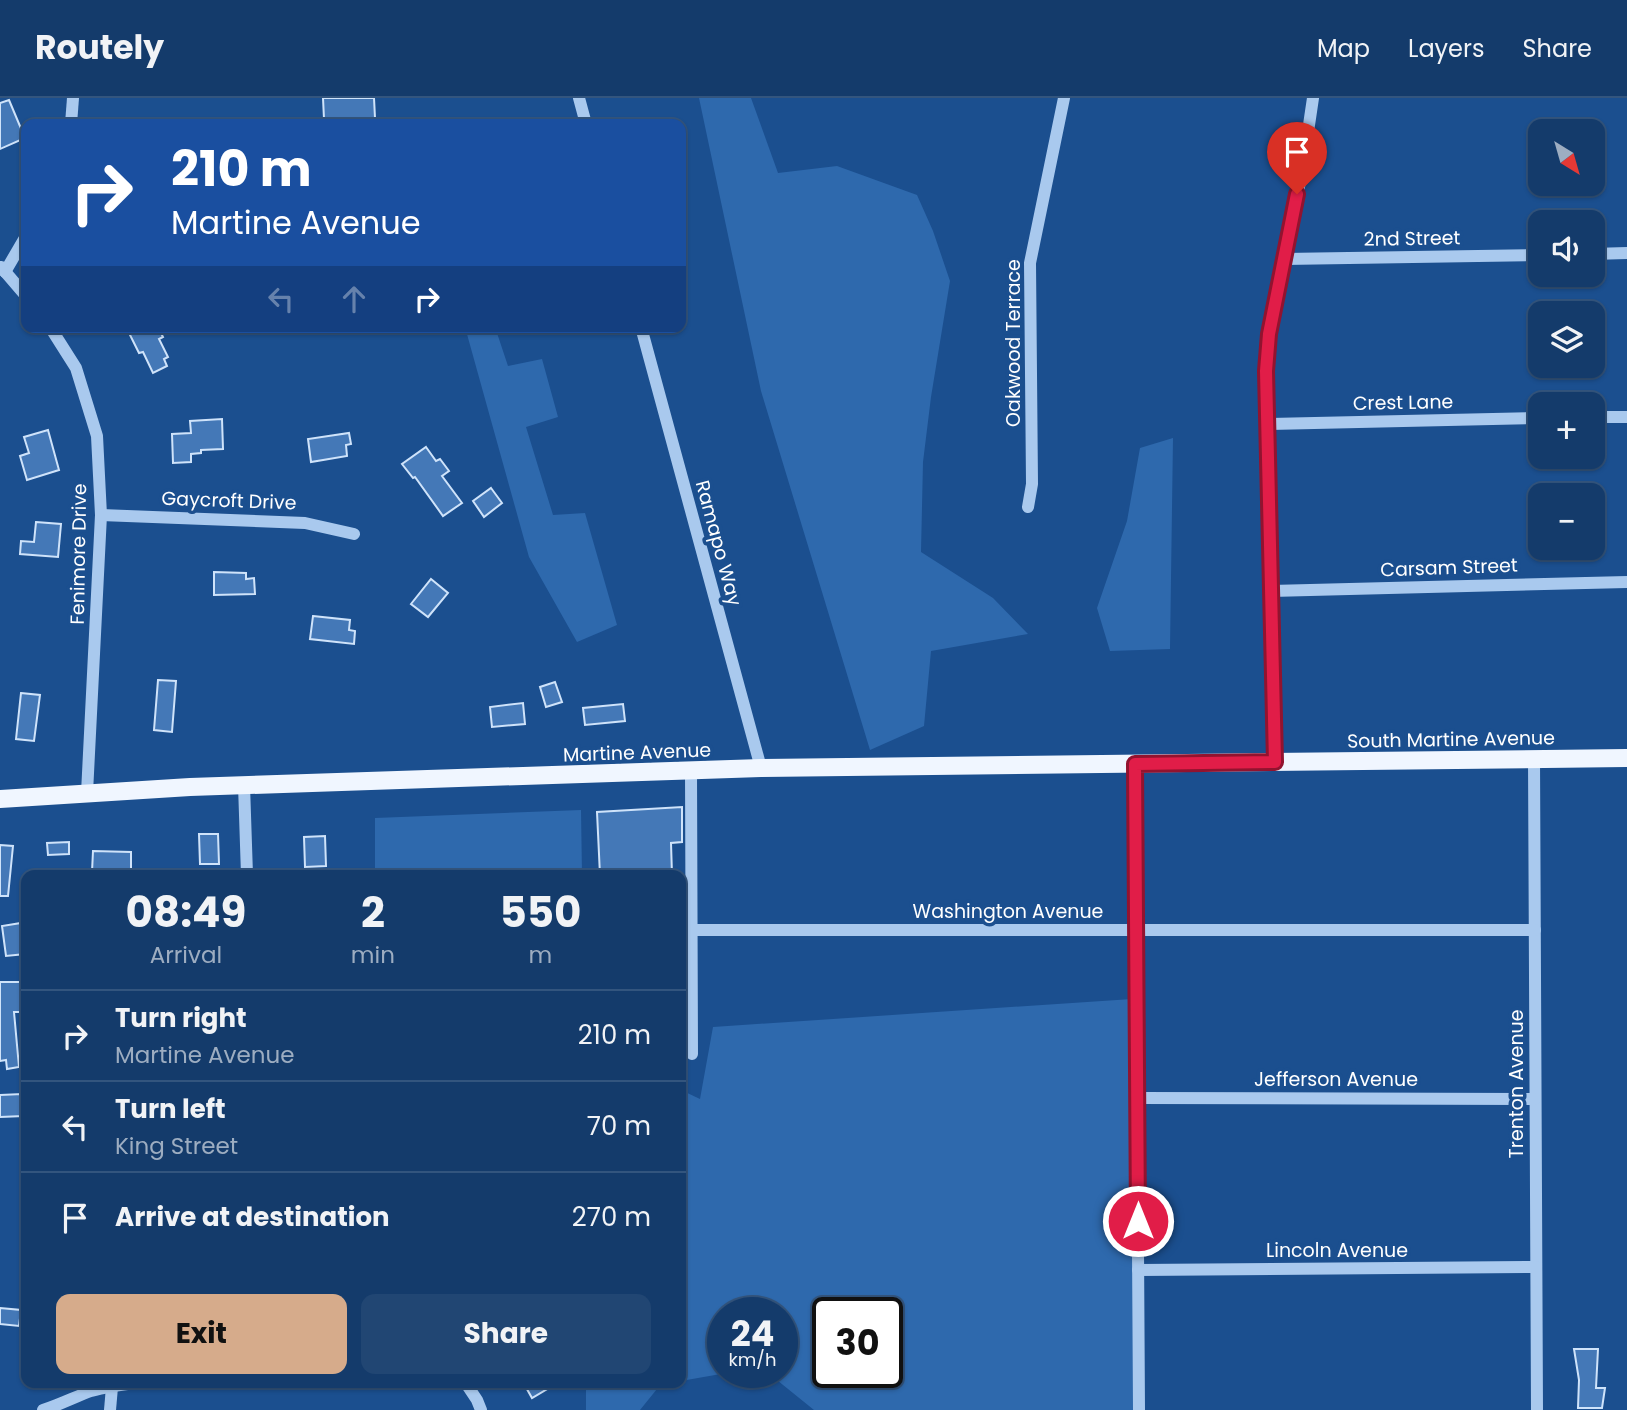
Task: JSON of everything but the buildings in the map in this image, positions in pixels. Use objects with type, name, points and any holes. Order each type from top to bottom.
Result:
[{"type":"main road","name":"South Martine Avenue","points":[[1275,762],[1627,758]]},
{"type":"main road","name":"Martine Avenue","points":[[0,799],[244,785],[761,768],[1275,762]]},
{"type":"street","points":[[71,119],[73,98]]},
{"type":"street","points":[[579,98],[585,119]]},
{"type":"street","name":"Oakwood Terrace","points":[[1028,507],[1032,484],[1030,264],[1064,98]]},
{"type":"street","points":[[1275,762],[1266,371],[1269,334],[1302,172],[1313,98]]},
{"type":"street","points":[[21,243],[3,269],[21,290]]},
{"type":"street","points":[[1605,254],[1627,253]]},
{"type":"street","name":"2nd Street","points":[[1284,259],[1528,255]]},
{"type":"street","name":"Fenimore Drive","points":[[54,333],[76,368],[97,436],[101,514],[87,793]]},
{"type":"street","name":"Ramapo Way","points":[[643,333],[761,768]]},
{"type":"street","points":[[1605,417],[1627,416]]},
{"type":"street","name":"Crest Lane","points":[[1267,424],[1528,418]]},
{"type":"street","name":"Gaycroft Drive","points":[[101,514],[305,523],[354,534]]},
{"type":"street","name":"Carsam Street","points":[[1271,591],[1627,582]]},
{"type":"street","name":"Trenton Avenue","points":[[1534,758],[1537,1410]]},
{"type":"street","points":[[1135,764],[1139,1410]]},
{"type":"street","points":[[691,771],[692,1054]]},
{"type":"street","points":[[244,785],[247,870]]},
{"type":"street","name":"Washington Avenue","points":[[692,930],[1535,930]]},
{"type":"street","name":"Jefferson Avenue","points":[[1137,1098],[1535,1099]]},
{"type":"street","name":"Lincoln Avenue","points":[[1138,1270],[1536,1267]]},
{"type":"street","points":[[43,1410],[107,1388]]},
{"type":"street","points":[[110,1410],[112,1388]]},
{"type":"street","points":[[469,1388],[481,1410]]},
{"type":"shaded area","points":[[699,98],[751,98],[778,173],[837,166],[917,195],[950,281],[923,462],[921,552],[993,598],[1028,634],[931,651],[924,726],[870,750],[761,391]]},
{"type":"shaded area","points":[[467,333],[497,333],[508,366],[542,359],[558,417],[526,427],[553,515],[585,513],[617,625],[577,642],[529,557]]},
{"type":"shaded area","points":[[1173,438],[1170,649],[1110,651],[1097,608],[1127,521],[1140,448]]},
{"type":"shaded area","points":[[581,810],[582,870],[375,870],[375,818]]},
{"type":"shaded area","points":[[1132,999],[1140,1410],[814,1410],[787,1388],[798,1388],[798,1297],[707,1297],[707,1376],[686,1380],[686,1092],[700,1099],[713,1027]]},
{"type":"shaded area","points":[[586,1388],[658,1388],[640,1410],[586,1410]]},
{"type":"route","points":[[1138,1221],[1135,764],[1275,762],[1266,371],[1269,334],[1297,194]]}]
